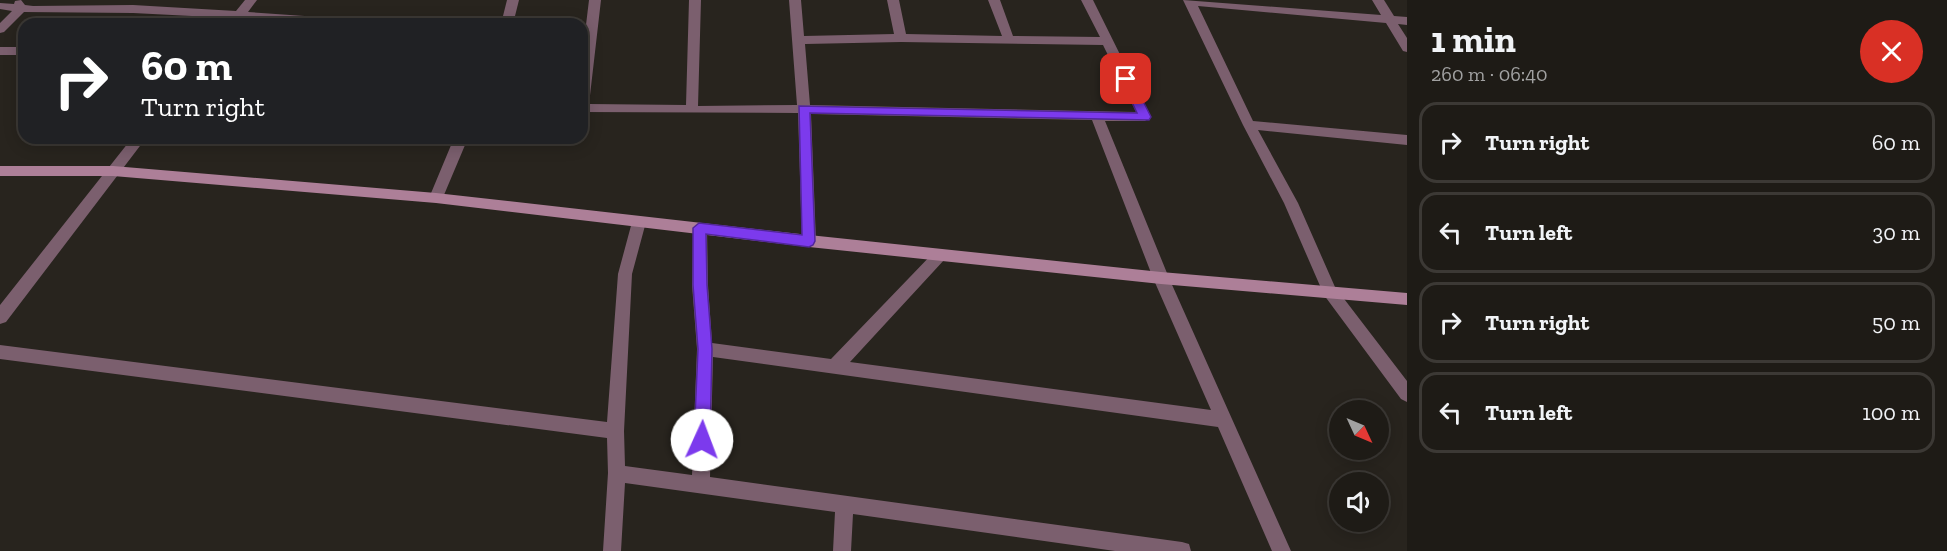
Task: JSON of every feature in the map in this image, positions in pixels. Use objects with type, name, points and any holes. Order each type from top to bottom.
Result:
[{"type":"street","points":[[237,18],[251,0]]},
{"type":"street","points":[[508,18],[513,0]]},
{"type":"street","points":[[588,58],[595,0]]},
{"type":"street","points":[[692,110],[695,0]]},
{"type":"street","points":[[795,0],[804,109],[809,241]]},
{"type":"street","points":[[893,0],[901,38]]},
{"type":"street","points":[[994,0],[1009,40]]},
{"type":"street","points":[[588,108],[804,109],[1145,117],[1087,0]]},
{"type":"street","points":[[1378,0],[1407,48]]},
{"type":"street","points":[[1189,1],[1407,21]]},
{"type":"street","points":[[1189,1],[1291,203],[1329,291],[1407,394]]},
{"type":"street","points":[[0,28],[22,5]]},
{"type":"street","points":[[0,6],[130,9],[289,18]]},
{"type":"street","points":[[797,40],[901,38],[1108,41]]},
{"type":"street","points":[[0,51],[18,51]]},
{"type":"street","points":[[1097,117],[1161,278],[1282,551]]},
{"type":"street","points":[[1250,125],[1407,140]]},
{"type":"street","points":[[0,317],[134,144]]},
{"type":"street","points":[[436,198],[458,144]]},
{"type":"street","points":[[0,171],[113,171],[436,198],[809,241],[1161,278],[1407,299]]},
{"type":"street","points":[[612,551],[617,473],[615,431],[625,274],[639,222]]},
{"type":"street","points":[[699,228],[700,285],[705,349],[701,484]]},
{"type":"street","points":[[834,367],[940,255]]},
{"type":"street","points":[[705,349],[1224,420]]},
{"type":"street","points":[[0,352],[615,431]]},
{"type":"street","points":[[617,473],[1182,551]]},
{"type":"street","points":[[842,551],[844,504]]},
{"type":"route","points":[[702,440],[705,349],[700,285],[699,228],[809,241],[804,109],[1145,117],[1126,79]]}]
